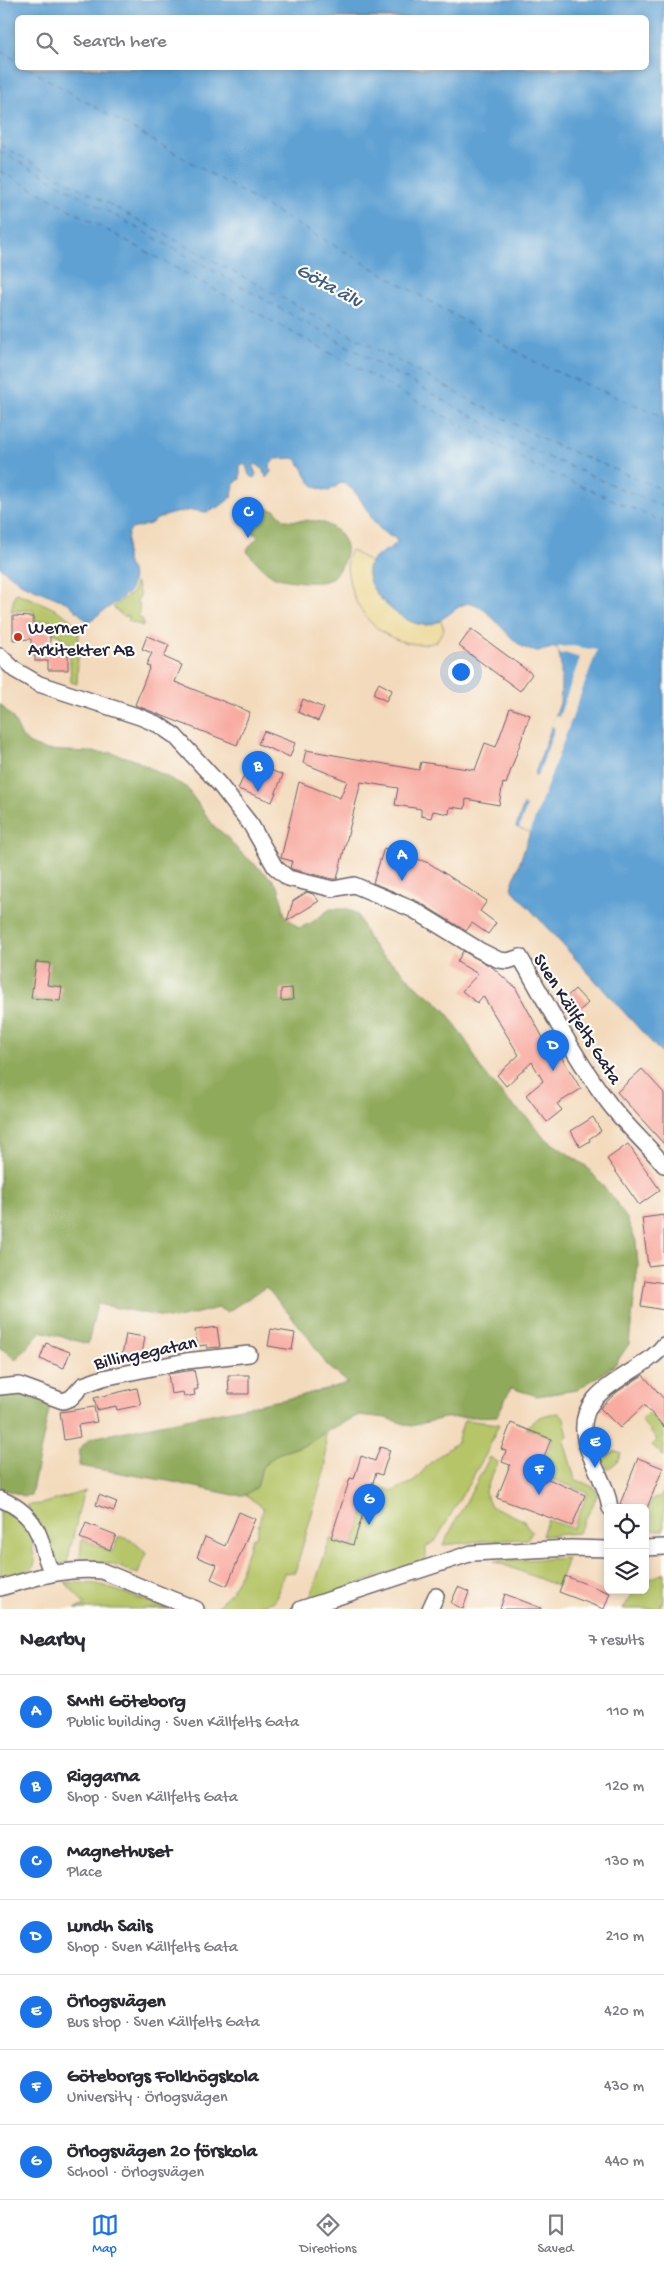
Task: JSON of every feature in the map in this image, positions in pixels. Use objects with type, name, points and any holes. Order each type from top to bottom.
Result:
[{"type":"street","name":"Sven Källfelts Gata","points":[[0,656],[16,670],[39,684],[140,717],[159,725],[175,736],[219,784],[251,825],[275,867],[288,878],[333,889],[354,885],[414,910],[479,950],[499,960],[508,961],[520,957],[597,1087],[617,1114],[664,1165]]},
{"type":"street","points":[[610,1504],[609,1498],[585,1442],[584,1425],[587,1411],[602,1392],[652,1359],[664,1345]]},
{"type":"street","name":"Billingegatan","points":[[0,1387],[19,1385],[63,1401],[71,1398],[83,1385],[103,1378],[186,1361],[248,1354]]},
{"type":"street","points":[[0,1499],[18,1508],[30,1521],[41,1540],[48,1566],[53,1573]]},
{"type":"street","points":[[649,1548],[664,1547]]},
{"type":"street","points":[[301,1609],[472,1553],[571,1548],[604,1549]]},
{"type":"street","points":[[0,1588],[53,1573],[76,1570],[102,1571],[196,1609]]},
{"type":"green space","points":[[263,508],[275,510],[285,520],[308,520],[325,523],[338,532],[345,543],[346,551],[343,561],[334,576],[326,581],[299,582],[277,578],[263,568],[248,553],[247,549],[258,537],[245,526],[249,518]]},
{"type":"green space","points":[[135,583],[140,596],[136,603],[140,604],[138,616],[143,620],[143,626],[128,621],[128,615],[124,617],[113,607],[133,592]]},
{"type":"green space","points":[[17,593],[60,612],[74,623],[79,630],[77,684],[71,682],[69,642],[52,632],[50,620],[36,622],[33,610],[11,611],[15,594]]},
{"type":"green space","points":[[0,704],[13,718],[22,737],[30,744],[45,750],[112,753],[135,760],[186,787],[214,826],[238,850],[273,880],[279,889],[285,916],[299,928],[311,923],[330,909],[347,909],[357,914],[368,938],[379,953],[399,968],[417,987],[445,1010],[470,1047],[480,1068],[509,1102],[529,1119],[543,1137],[586,1166],[614,1199],[627,1219],[636,1241],[638,1265],[629,1344],[614,1366],[577,1390],[537,1396],[511,1388],[497,1416],[444,1418],[411,1426],[386,1418],[359,1415],[325,1432],[308,1444],[277,1454],[262,1467],[257,1487],[245,1495],[233,1495],[168,1481],[79,1466],[80,1448],[91,1438],[296,1397],[348,1383],[327,1365],[306,1334],[266,1287],[227,1312],[218,1308],[174,1319],[97,1304],[88,1344],[41,1331],[16,1360],[0,1347]]},
{"type":"green space","points":[[13,1390],[50,1405],[31,1495],[24,1496],[0,1488],[0,1395]]},
{"type":"green space","points":[[559,1413],[564,1418],[568,1436],[564,1441],[575,1479],[595,1488],[597,1495],[578,1533],[542,1536],[547,1520],[573,1528],[588,1493],[526,1469],[528,1465],[540,1469],[553,1438],[526,1428],[541,1417]]},
{"type":"green space","points":[[648,1413],[664,1429],[664,1457],[652,1445],[657,1440],[641,1420]]},
{"type":"green space","points":[[464,1420],[499,1424],[486,1454],[436,1540],[426,1547],[426,1560],[309,1601],[330,1539],[353,1546],[372,1484],[393,1491],[413,1482],[431,1462],[457,1442]]},
{"type":"green space","points":[[325,1432],[326,1465],[295,1572],[284,1573],[275,1601],[247,1607],[218,1606],[232,1590],[238,1579],[252,1538],[256,1537],[263,1507],[245,1495],[257,1487],[262,1467],[277,1454],[308,1444]]},
{"type":"green space","points":[[594,1434],[606,1456],[617,1451],[621,1453],[617,1462],[608,1469],[599,1453]]},
{"type":"green space","points":[[490,1457],[498,1462],[485,1491],[491,1506],[523,1520],[532,1532],[528,1539],[443,1545]]},
{"type":"green space","points":[[86,1491],[83,1493],[67,1563],[55,1565],[27,1505],[41,1504]]},
{"type":"green space","points":[[664,1492],[664,1530],[649,1530],[649,1506],[653,1498],[659,1497]]},
{"type":"green space","points":[[0,1508],[15,1517],[28,1530],[33,1540],[35,1561],[33,1567],[27,1571],[0,1578]]},
{"type":"green space","points":[[119,1536],[133,1541],[146,1553],[138,1574],[112,1564],[83,1560],[80,1556],[82,1539],[112,1552]]},
{"type":"green space","points":[[568,1558],[558,1586],[494,1561]]},
{"type":"green space","points":[[664,1573],[664,1601],[658,1609],[623,1609],[632,1594],[649,1594],[649,1579]]},
{"type":"green space","points":[[65,1582],[98,1584],[169,1609],[75,1609],[85,1605]]},
{"type":"sand","points":[[351,550],[370,562],[368,568],[427,625],[441,621],[444,629],[436,642],[406,643],[392,638],[369,620],[353,595],[349,580],[347,561]]},
{"type":"water","name":"Göta älv","points":[[0,0],[664,0],[664,1056],[511,888],[530,832],[516,827],[560,703],[561,667],[557,647],[537,651],[526,649],[511,638],[490,615],[475,604],[463,605],[438,621],[424,625],[405,619],[394,611],[376,593],[370,582],[368,572],[370,563],[379,554],[391,548],[397,542],[395,538],[379,528],[349,487],[341,483],[329,491],[320,489],[311,482],[303,468],[294,458],[275,459],[270,465],[271,472],[266,478],[264,470],[256,464],[253,467],[256,474],[254,478],[249,475],[246,465],[240,464],[240,479],[234,484],[232,497],[219,507],[206,512],[192,510],[171,514],[157,519],[150,524],[132,529],[128,533],[126,558],[133,577],[130,591],[88,622],[68,603],[22,584],[0,567]]},
{"type":"pier","points":[[572,646],[597,650],[530,832],[519,828],[527,806],[523,804],[533,775],[538,776],[555,728],[551,726],[555,716],[559,717],[580,658],[565,653],[560,655],[557,647]]},
{"type":"building","points":[[13,616],[33,617],[33,632],[50,632],[50,647],[68,647],[68,670],[48,670],[48,661],[35,661],[35,655],[31,655],[31,639],[13,640]]},
{"type":"building","points":[[471,629],[532,674],[520,691],[459,646]]},
{"type":"building","points":[[147,636],[169,645],[164,657],[182,665],[175,682],[250,712],[237,745],[135,705],[150,666],[146,665],[152,653],[142,649]]},
{"type":"building","points":[[379,683],[392,690],[386,701],[373,694]]},
{"type":"building","points":[[303,699],[324,708],[318,721],[298,712]]},
{"type":"building","points":[[510,708],[530,715],[506,784],[503,783],[499,805],[466,799],[465,809],[450,807],[449,814],[433,811],[431,818],[421,816],[421,809],[395,805],[398,788],[361,782],[337,879],[292,869],[290,868],[292,861],[281,858],[299,782],[340,798],[347,781],[303,763],[306,750],[419,770],[421,762],[475,770],[485,743],[496,747]]},
{"type":"building","points":[[264,731],[295,743],[290,757],[258,744]]},
{"type":"building","points":[[250,762],[283,775],[272,802],[238,789]]},
{"type":"building","points":[[384,848],[429,863],[487,901],[480,911],[496,923],[488,934],[472,923],[466,931],[419,902],[373,883]]},
{"type":"building","points":[[307,892],[313,894],[319,901],[287,921],[293,901]]},
{"type":"building","points":[[463,951],[492,967],[514,985],[546,1043],[551,1040],[581,1089],[557,1104],[562,1110],[547,1122],[526,1095],[543,1081],[532,1062],[506,1086],[497,1075],[519,1055],[483,996],[477,1003],[462,991],[478,974],[457,962]]},
{"type":"building","points":[[36,962],[50,963],[47,985],[62,987],[60,1001],[31,998]]},
{"type":"building","points":[[292,988],[293,1000],[281,1001],[281,989]]},
{"type":"building","points":[[575,989],[588,1003],[573,1017],[560,1003]]},
{"type":"building","points":[[642,1069],[664,1093],[664,1144],[617,1092]]},
{"type":"building","points":[[593,1117],[601,1131],[580,1147],[571,1131]]},
{"type":"building","points":[[628,1144],[660,1190],[639,1205],[607,1159]]},
{"type":"building","points":[[664,1215],[664,1264],[648,1266],[642,1218]]},
{"type":"building","points":[[645,1280],[664,1283],[664,1310],[641,1306]]},
{"type":"building","points":[[217,1327],[220,1347],[207,1348],[207,1345],[198,1346],[195,1330]]},
{"type":"building","points":[[271,1329],[295,1333],[292,1350],[268,1346]]},
{"type":"building","points":[[126,1334],[145,1337],[142,1354],[137,1354],[137,1358],[122,1355]]},
{"type":"building","points":[[46,1343],[70,1352],[64,1368],[40,1359]]},
{"type":"building","points":[[194,1370],[198,1389],[194,1390],[195,1395],[184,1397],[183,1392],[171,1394],[168,1374]]},
{"type":"building","points":[[228,1375],[249,1375],[249,1394],[229,1394]]},
{"type":"building","points":[[643,1375],[664,1399],[664,1427],[644,1405],[620,1428],[600,1408],[617,1392]]},
{"type":"building","points":[[137,1388],[141,1405],[117,1410],[116,1406],[97,1410],[94,1398]]},
{"type":"building","points":[[94,1407],[97,1422],[78,1425],[80,1437],[64,1440],[60,1412]]},
{"type":"building","points":[[511,1423],[551,1439],[537,1474],[585,1495],[572,1526],[497,1498],[510,1465],[502,1462],[506,1451],[501,1449]]},
{"type":"building","points":[[380,1447],[390,1450],[382,1475],[376,1473],[353,1545],[331,1538],[350,1478],[354,1479],[361,1456],[375,1461]]},
{"type":"building","points":[[638,1458],[663,1468],[649,1504],[620,1504]]},
{"type":"building","points":[[99,1495],[117,1502],[114,1511],[96,1505]]},
{"type":"building","points":[[239,1512],[255,1519],[227,1586],[211,1579],[217,1565],[197,1557],[205,1537],[225,1546]]},
{"type":"building","points":[[86,1523],[116,1535],[110,1550],[80,1538]]},
{"type":"building","points":[[565,1576],[604,1591],[604,1594],[610,1594],[604,1609],[559,1592]]},
{"type":"building","points":[[458,1587],[469,1592],[463,1609],[451,1603]]},
{"type":"building","points":[[505,1594],[541,1608],[541,1609],[500,1609]]},
{"type":"ferry route","points":[[0,51],[15,59]]},
{"type":"ferry route","points":[[31,70],[540,365],[664,417]]},
{"type":"ferry route","points":[[0,145],[544,440],[664,490]]},
{"type":"ferry route","points":[[0,151],[536,452],[664,507]]},
{"type":"ferry route","points":[[0,171],[533,465],[664,522]]},
{"type":"place","name":"Magnethuset","points":[[248,538]]},
{"type":"place","name":"Werner Arkitekter AB","points":[[18,637]]},
{"type":"place","name":"Riggarna","points":[[258,792]]},
{"type":"place","name":"SMHI Göteborg","points":[[402,881]]},
{"type":"place","name":"Lundh Sails","points":[[553,1071]]},
{"type":"place","name":"Örlogsvägen","points":[[595,1468]]},
{"type":"place","name":"Göteborgs Folkhögskola","points":[[539,1495]]},
{"type":"place","name":"Örlogsvägen 20 förskola","points":[[369,1525]]}]
